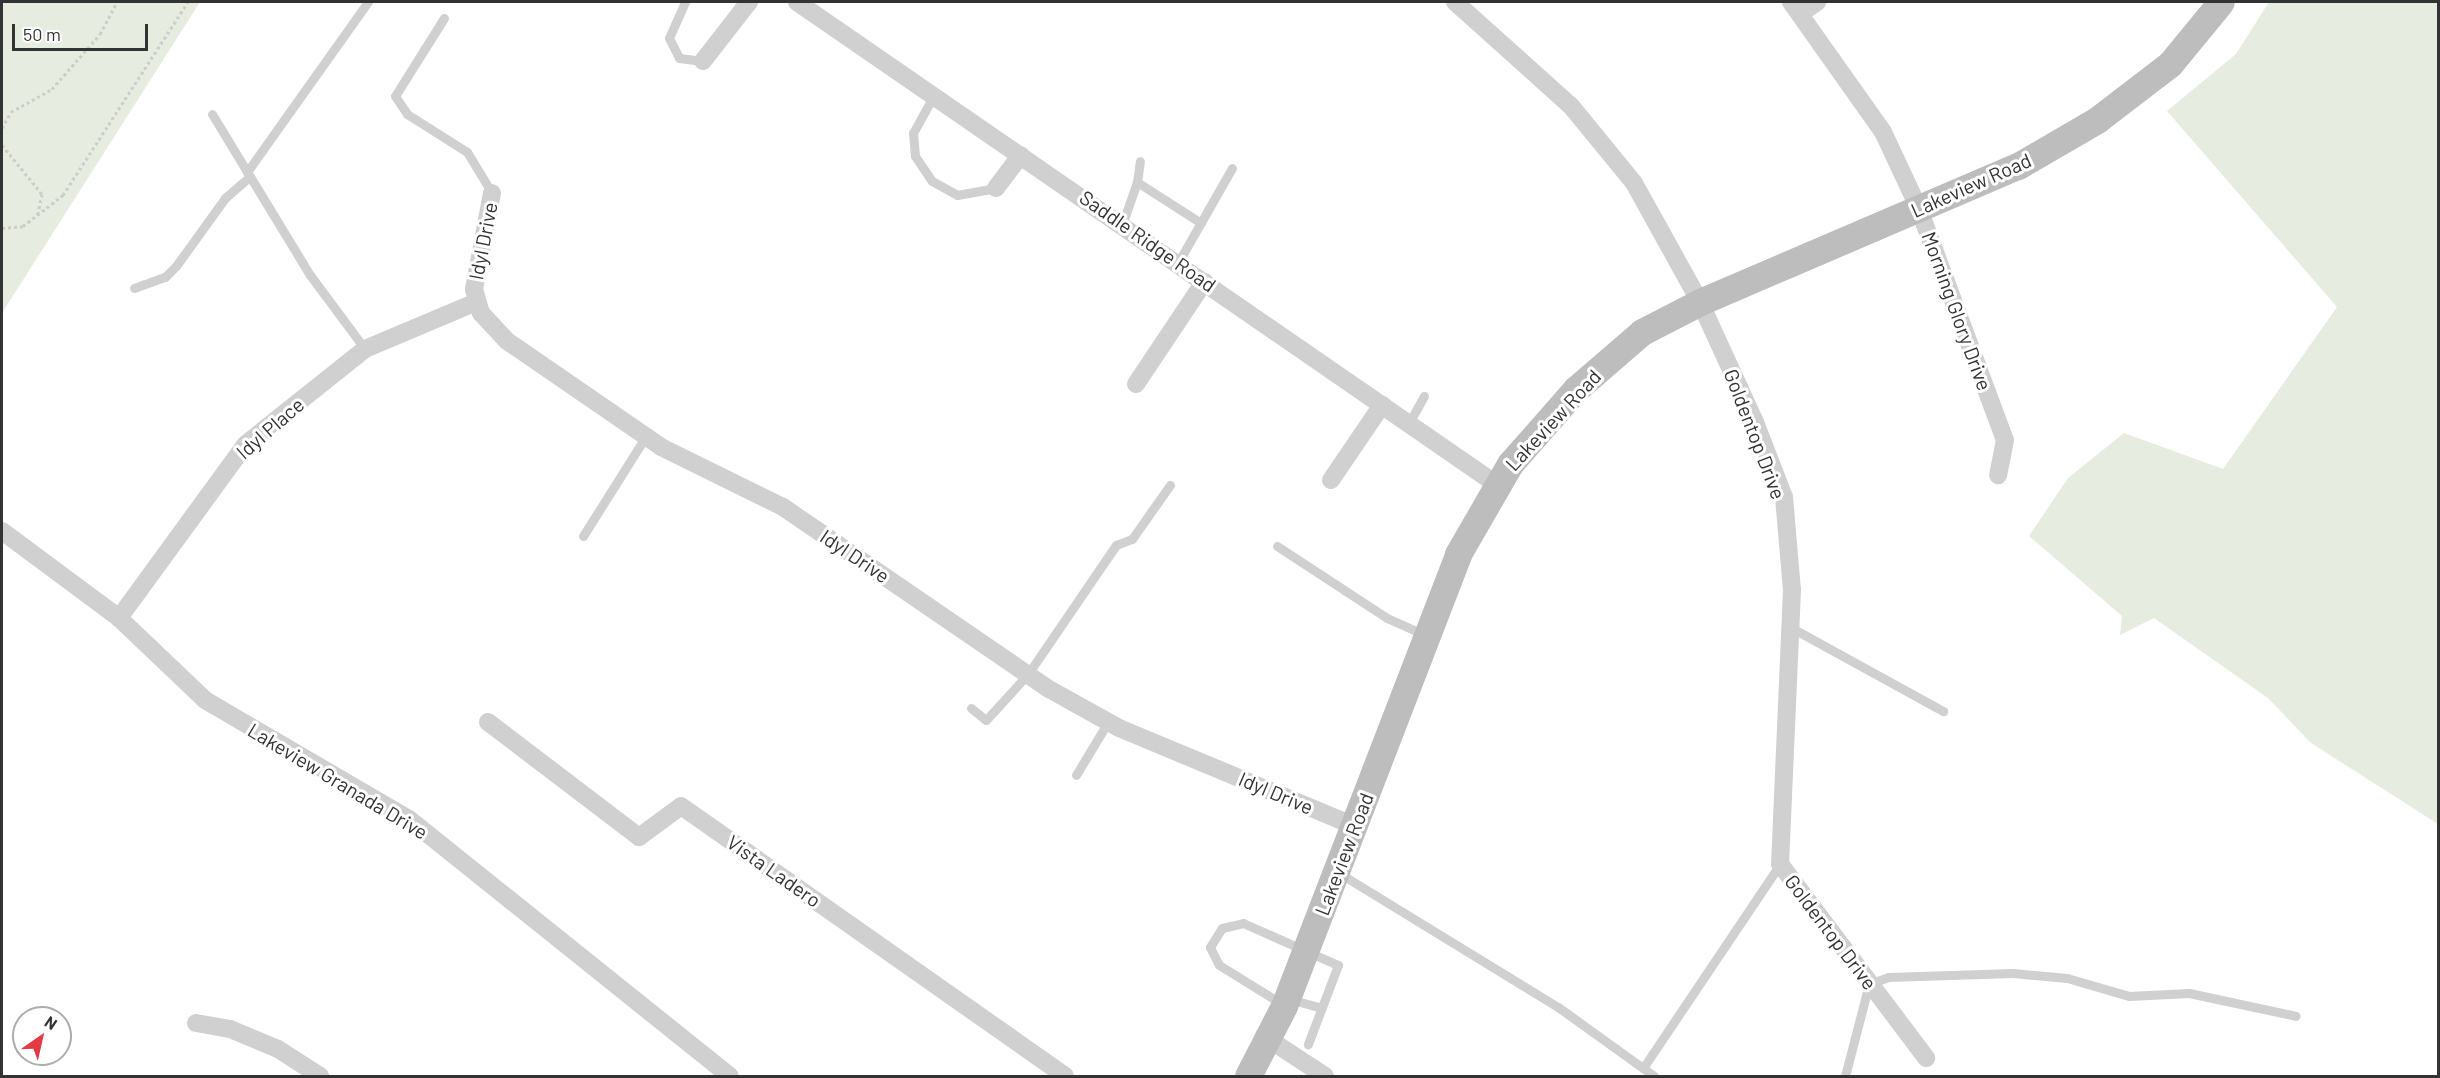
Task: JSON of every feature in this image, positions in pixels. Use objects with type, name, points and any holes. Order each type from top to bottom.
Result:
[{"type":"street","points":[[703,61],[748,2]]},
{"type":"street","name":"Saddle Ridge Road","points":[[797,2],[1123,222],[1179,261],[1204,282],[1496,484]]},
{"type":"street","name":"Goldentop Drive","points":[[1455,2],[1571,106],[1634,183],[1700,302],[1784,497],[1790,627],[1780,864],[1926,1058]]},
{"type":"street","points":[[1795,8],[1817,2]]},
{"type":"street","name":"Lakeview Road","points":[[1248,1077],[1264,1036],[1285,1002],[1306,950],[1458,554],[1496,484],[1576,388],[1642,332],[1700,302],[2018,166],[2097,120],[2170,64],[2221,2]]},
{"type":"street","name":"Morning Glory Drive","points":[[1795,8],[1882,132],[1919,209],[2005,440],[1998,475]]},
{"type":"street","points":[[996,188],[1021,155]]},
{"type":"street","name":"Idyl Drive","points":[[492,193],[476,274],[476,302],[507,341],[646,436],[783,507],[1028,674],[1108,722],[1355,826]]},
{"type":"street","points":[[1136,384],[1204,282]]},
{"type":"street","name":"Idyl Place","points":[[119,618],[246,444],[365,350],[476,302]]},
{"type":"street","points":[[1331,480],[1382,405]]},
{"type":"street","name":"Lakeview Granada Drive","points":[[2,531],[119,618],[205,700],[409,819],[730,1077]]},
{"type":"street","name":"Vista Ladero","points":[[488,722],[639,837],[681,806],[1065,1077]]},
{"type":"street","points":[[196,1023],[230,1029],[278,1049],[320,1077]]},
{"type":"street","points":[[1264,1036],[1325,1077]]},
{"type":"lane","points":[[134,288],[165,277],[176,266],[225,198],[248,174],[368,2]]},
{"type":"lane","points":[[685,2],[669,38],[679,58],[703,61]]},
{"type":"lane","points":[[444,18],[395,96],[407,114],[467,152],[492,193]]},
{"type":"lane","points":[[933,94],[913,133],[921,164],[932,181],[957,195],[996,188]]},
{"type":"lane","points":[[212,114],[310,274],[365,350]]},
{"type":"lane","points":[[1123,222],[1137,182],[1140,161]]},
{"type":"lane","points":[[1179,261],[1232,168]]},
{"type":"lane","points":[[1137,182],[1201,223]]},
{"type":"lane","points":[[1409,423],[1424,396]]},
{"type":"lane","points":[[583,536],[646,436]]},
{"type":"lane","points":[[971,708],[986,720],[1028,674],[1116,545],[1132,539],[1170,485]]},
{"type":"lane","points":[[1277,546],[1387,618],[1426,635]]},
{"type":"lane","points":[[1790,627],[1943,711]]},
{"type":"lane","points":[[1076,775],[1108,722]]},
{"type":"lane","points":[[1642,1068],[1780,864]]},
{"type":"lane","points":[[1337,872],[1558,1007],[1654,1077]]},
{"type":"lane","points":[[1308,1044],[1322,1008],[1338,965],[1243,923],[1222,928],[1210,947],[1219,965],[1285,1002],[1322,1008]]},
{"type":"lane","points":[[1845,1077],[1869,984],[1921,974],[2013,973],[2067,978],[2129,996],[2189,993],[2296,1016]]},
{"type":"path","points":[[2,128],[10,112],[52,89],[99,34],[117,2]]},
{"type":"path","points":[[2,228],[36,218],[63,195],[188,2]]},
{"type":"path","points":[[2,145],[42,194],[36,218]]},
{"type":"shaded area","points":[[2,2],[200,2],[2,313]]},
{"type":"shaded area","points":[[2269,2],[2438,2],[2438,824],[2311,743],[2268,698],[2154,618],[2120,635],[2122,616],[2029,536],[2068,478],[2124,433],[2223,469],[2337,307],[2167,111],[2236,54]]}]
